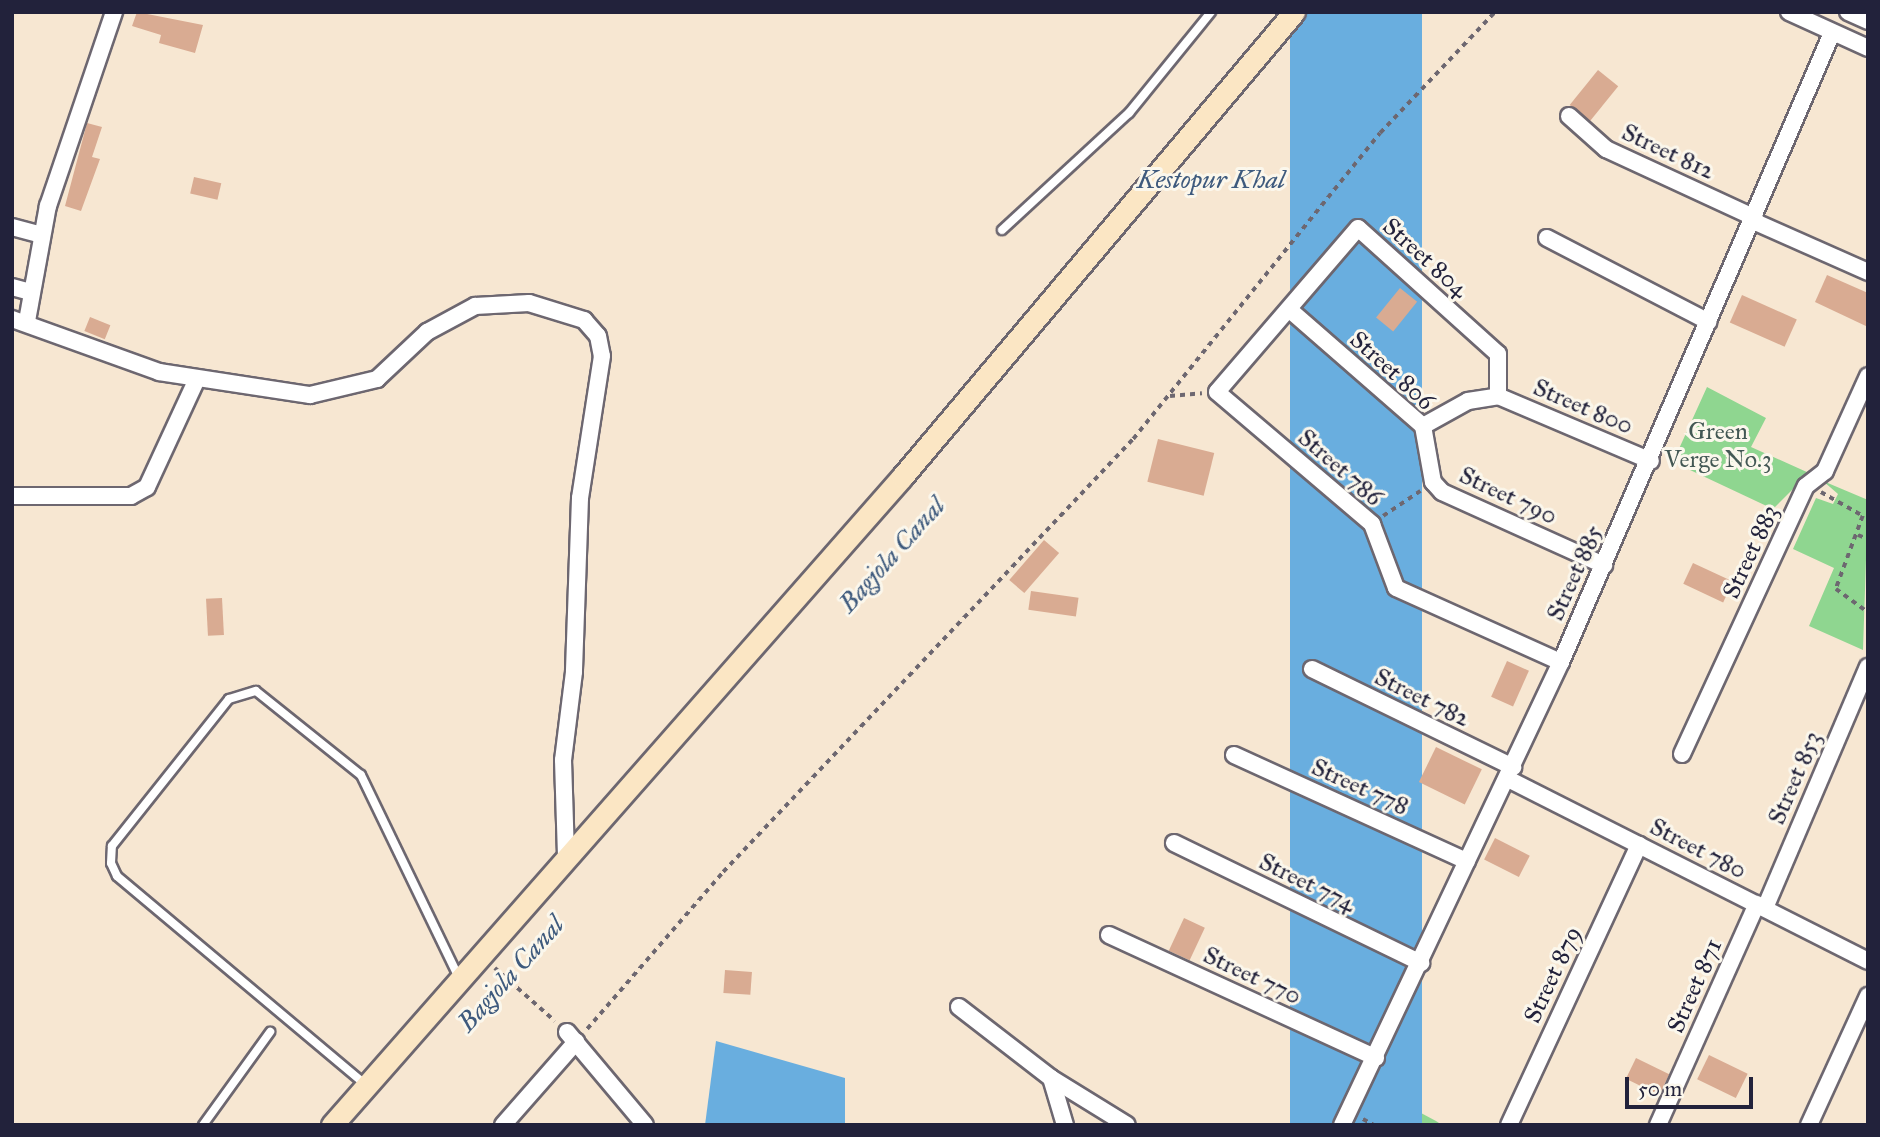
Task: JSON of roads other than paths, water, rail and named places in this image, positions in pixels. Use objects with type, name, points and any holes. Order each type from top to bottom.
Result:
[{"type":"street","points":[[114,12],[74,117],[42,235],[31,292],[19,320],[131,364],[196,381],[310,395],[356,388],[377,379],[448,318],[503,303],[559,309],[598,336],[601,379],[580,498],[574,672],[563,760],[566,855]]},
{"type":"street","points":[[332,1125],[459,978],[483,959],[566,855],[902,477],[1294,12]]},
{"type":"street","points":[[1789,12],[1868,48]]},
{"type":"street","points":[[1848,12],[1868,21]]},
{"type":"street","name":"Street 885","points":[[1342,1125],[1421,963],[1561,662],[1651,461],[1832,33]]},
{"type":"street","name":"Street 812","points":[[1569,116],[1606,149],[1868,272]]},
{"type":"street","points":[[12,227],[42,235]]},
{"type":"street","name":"Street 804","points":[[1217,392],[1291,311],[1358,228],[1498,354],[1497,396]]},
{"type":"street","points":[[1547,238],[1709,322]]},
{"type":"street","points":[[12,288],[31,292]]},
{"type":"street","name":"Street 806","points":[[1291,311],[1423,426],[1433,482]]},
{"type":"street","name":"Street 883","points":[[1682,754],[1807,486],[1825,471],[1868,376]]},
{"type":"street","points":[[12,496],[131,496],[147,487],[196,381]]},
{"type":"street","name":"Street 786","points":[[1217,392],[1372,524],[1396,588],[1561,662]]},
{"type":"street","points":[[1423,426],[1468,401],[1497,396]]},
{"type":"street","name":"Street 800","points":[[1497,396],[1651,461]]},
{"type":"street","name":"Street 790","points":[[1433,482],[1455,499],[1604,565]]},
{"type":"street","name":"Street 853","points":[[1761,906],[1868,667]]},
{"type":"street","name":"Street 782","points":[[1312,669],[1510,773]]},
{"type":"street","name":"Street 778","points":[[1234,755],[1467,861]]},
{"type":"street","name":"Street 780","points":[[1510,773],[1639,845],[1868,961]]},
{"type":"street","name":"Street 774","points":[[1174,843],[1421,963]]},
{"type":"street","name":"Street 879","points":[[1508,1125],[1639,845]]},
{"type":"street","name":"Street 871","points":[[1658,1125],[1761,906]]},
{"type":"street","name":"Street 770","points":[[1109,935],[1376,1058]]},
{"type":"street","points":[[1809,1125],[1868,996]]},
{"type":"street","points":[[959,1007],[1051,1078],[1127,1125]]},
{"type":"street","points":[[503,1125],[572,1037],[645,1125]]},
{"type":"street","points":[[1051,1078],[1065,1125]]},
{"type":"lane","points":[[1002,230],[1129,113],[1211,12]]},
{"type":"lane","points":[[366,1085],[117,876],[111,863],[112,846],[229,699],[256,691],[361,775],[459,978]]},
{"type":"lane","points":[[203,1125],[270,1032]]},
{"type":"water","points":[[1290,12],[1422,12],[1422,1125],[1290,1125]]},
{"type":"water","points":[[716,1041],[845,1078],[845,1125],[705,1125]]},
{"type":"water label","name":"Kestopur Khal","points":[[1211,180]]},
{"type":"water label","name":"Bagjola Canal","points":[[892,555]]},
{"type":"water label","name":"Bagjola Canal","points":[[511,974]]},
{"type":"park label","name":"Green Verge No.3","points":[[1718,446]]}]
